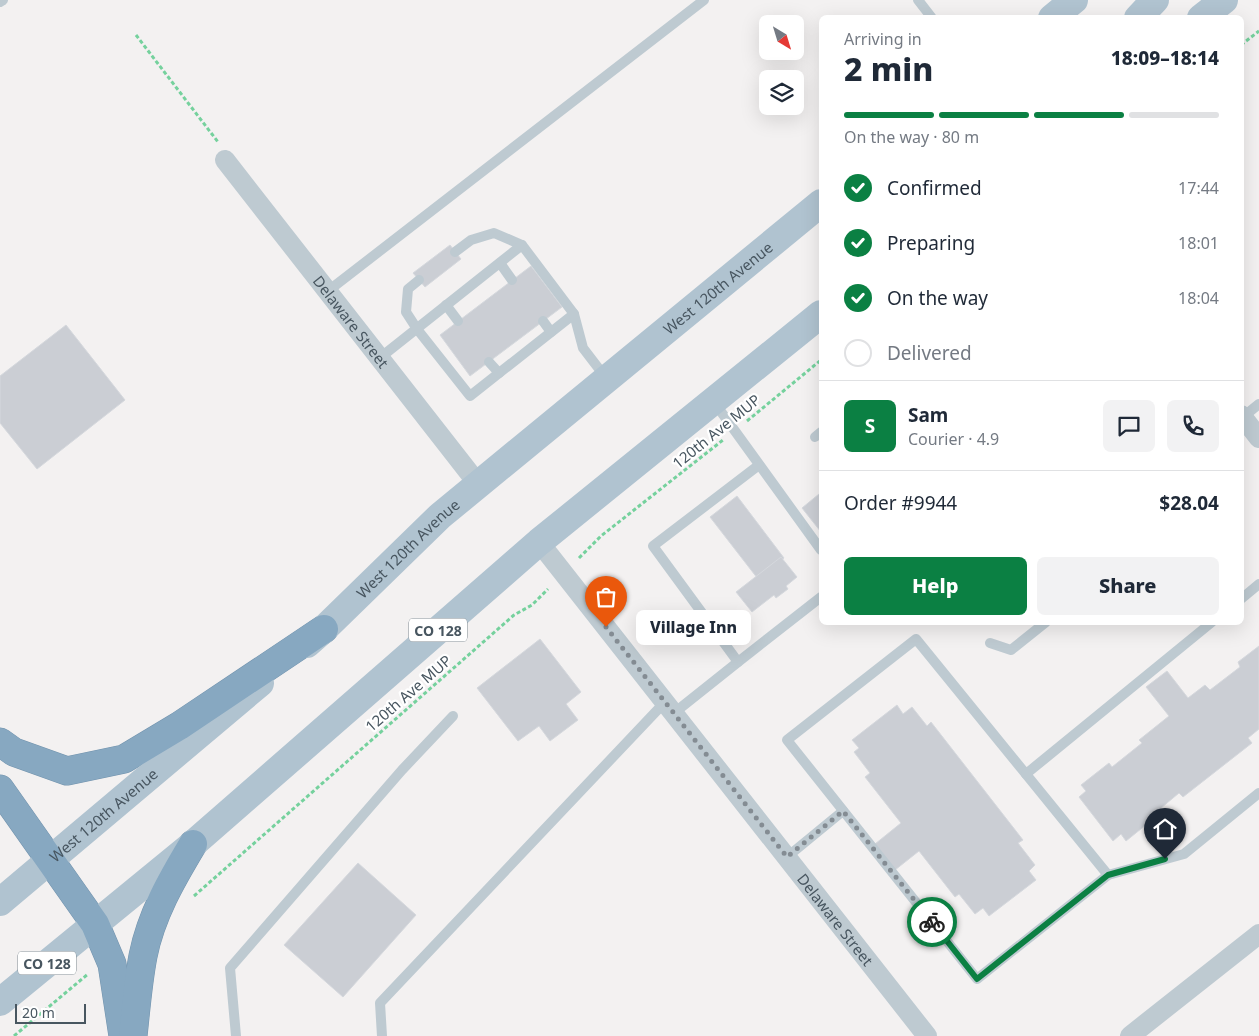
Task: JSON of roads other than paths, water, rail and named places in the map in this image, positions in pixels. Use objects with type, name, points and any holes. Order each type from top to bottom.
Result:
[{"type":"highway","points":[[0,742],[14,752],[67,771],[124,759],[179,726],[324,629]]},
{"type":"highway","points":[[0,789],[95,924],[112,964],[123,1036]]},
{"type":"highway","points":[[133,1036],[140,975],[150,931],[166,890],[193,844]]},
{"type":"main road","points":[[1056,15],[1074,0]]},
{"type":"main road","points":[[1141,15],[1155,0]]},
{"type":"main road","points":[[1205,15],[1224,0]]},
{"type":"main road","name":"West 120th Avenue","points":[[0,902],[324,629],[440,516],[819,205]]},
{"type":"main road","name":"CO 128","points":[[0,1002],[193,844],[539,542],[819,316]]},
{"type":"street","name":"Delaware Street","points":[[225,160],[381,357],[478,484]]},
{"type":"street","points":[[1244,419],[1259,438]]},
{"type":"street","name":"Delaware Street","points":[[539,542],[927,1036]]},
{"type":"street","points":[[1130,1036],[1259,934]]},
{"type":"lane","points":[[328,291],[704,0]]},
{"type":"lane","points":[[918,0],[930,15]]},
{"type":"lane","points":[[455,252],[471,240],[494,233],[522,245],[574,314],[583,348],[606,379]]},
{"type":"lane","points":[[381,357],[522,245]]},
{"type":"lane","points":[[500,263],[512,280]]},
{"type":"lane","points":[[419,280],[408,289],[406,312],[417,329],[470,396],[574,314]]},
{"type":"lane","points":[[446,305],[458,321]]},
{"type":"lane","points":[[543,321],[551,332]]},
{"type":"lane","points":[[489,362],[499,373]]},
{"type":"lane","points":[[713,402],[819,547]]},
{"type":"lane","points":[[1244,415],[1259,404]]},
{"type":"lane","points":[[738,662],[653,546],[759,464]]},
{"type":"lane","points":[[1244,596],[1259,584]]},
{"type":"lane","points":[[382,1036],[380,1003],[541,831],[669,708],[738,662],[819,599]]},
{"type":"lane","points":[[990,643],[1011,650],[1042,625]]},
{"type":"lane","points":[[1026,774],[1208,625]]},
{"type":"lane","points":[[1108,875],[916,639],[787,740],[977,979],[1108,875],[1184,854],[1259,793]]},
{"type":"lane","points":[[236,1036],[230,968],[402,770],[453,716]]},
{"type":"lane","points":[[787,857],[843,811]]},
{"type":"place","name":"Village Inn","points":[[606,627]]}]
